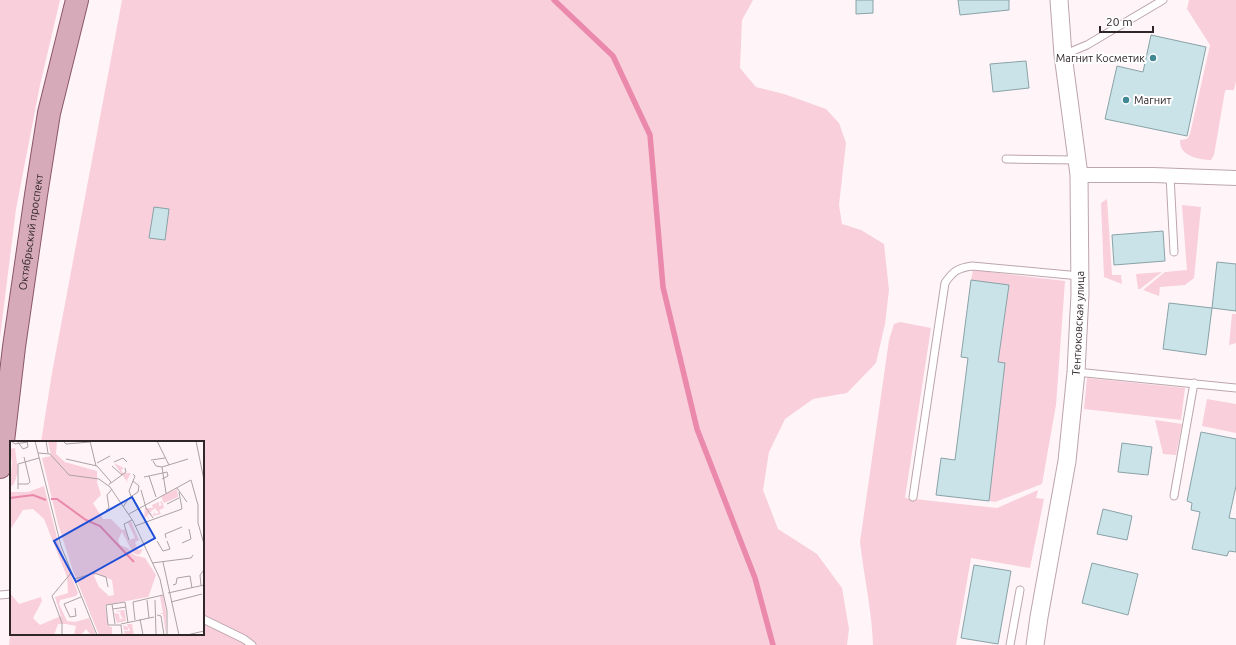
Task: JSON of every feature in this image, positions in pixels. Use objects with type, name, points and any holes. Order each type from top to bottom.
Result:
[{"type":"main road","name":"Октябрьский проспект","points":[[0,467],[15,340],[49,113],[77,0]]},
{"type":"street","name":"Тентюковская улица","points":[[1036,645],[1039,617],[1066,461],[1079,334],[1081,276],[1078,167],[1063,55],[1059,0]]},
{"type":"street","points":[[1078,167],[1170,176],[1236,178]]},
{"type":"lane","points":[[1063,55],[1087,45],[1163,0]]},
{"type":"lane","points":[[1006,159],[1078,167]]},
{"type":"lane","points":[[1170,176],[1174,252]]},
{"type":"lane","points":[[913,496],[945,283],[951,275],[960,268],[972,266],[1081,276]]},
{"type":"lane","points":[[1076,372],[1236,388]]},
{"type":"lane","points":[[1174,496],[1194,384]]},
{"type":"lane","points":[[1010,645],[1020,590]]},
{"type":"lane","points":[[0,595],[10,594]]},
{"type":"lane","points":[[204,619],[232,633],[252,645]]},
{"type":"shaded area","points":[[0,0],[60,0],[40,85],[16,209],[0,337]]},
{"type":"shaded area","points":[[122,0],[753,0],[742,20],[740,68],[756,87],[784,94],[826,109],[839,123],[846,143],[839,205],[842,224],[861,230],[884,244],[889,290],[885,324],[876,363],[847,393],[813,399],[785,419],[769,452],[763,490],[778,529],[817,554],[842,588],[849,629],[847,645],[9,645],[10,635],[204,635],[204,441],[41,441],[52,373]]},
{"type":"shaded area","points":[[1189,0],[1236,0],[1236,81],[1234,90],[1225,91],[1214,155],[1211,160],[1199,159],[1190,156],[1183,150],[1180,144],[1180,140],[1187,139],[1190,134],[1210,45],[1187,9]]},
{"type":"shaded area","points":[[1107,199],[1112,275],[1121,275],[1122,284],[1104,277],[1101,203]]},
{"type":"shaded area","points":[[1182,205],[1201,207],[1194,278],[1185,285],[1160,287],[1159,296],[1143,290],[1165,272],[1187,270]]},
{"type":"shaded area","points":[[973,270],[1065,281],[1056,405],[1042,484],[995,502],[989,501],[1005,363],[998,362],[1009,286],[971,280]]},
{"type":"shaded area","points":[[1162,272],[1140,289],[1138,289],[1136,274]]},
{"type":"shaded area","points":[[1232,314],[1236,314],[1236,343],[1229,345]]},
{"type":"shaded area","points":[[900,322],[931,328],[905,498],[997,508],[1038,490],[1036,498],[1044,499],[1030,568],[971,558],[956,645],[873,645],[870,607],[860,542],[889,340],[894,324]]},
{"type":"shaded area","points":[[1087,378],[1185,388],[1181,420],[1084,409]]},
{"type":"shaded area","points":[[1207,399],[1236,404],[1236,433],[1202,426]]},
{"type":"shaded area","points":[[1155,420],[1182,424],[1176,455],[1163,454]]},
{"type":"building","points":[[856,0],[873,0],[873,13],[856,14]]},
{"type":"building","points":[[958,0],[1009,0],[1009,10],[960,15]]},
{"type":"building","points":[[1151,35],[1206,47],[1187,136],[1105,119],[1117,66],[1143,72]]},
{"type":"building","points":[[1026,61],[1029,88],[993,92],[990,64]]},
{"type":"building","points":[[154,207],[169,209],[165,240],[149,238]]},
{"type":"building","points":[[1163,231],[1165,261],[1114,265],[1112,235]]},
{"type":"building","points":[[1217,262],[1236,264],[1236,311],[1212,308]]},
{"type":"building","points":[[971,280],[1009,285],[998,362],[1005,363],[989,501],[936,495],[941,458],[955,460],[968,358],[961,357]]},
{"type":"building","points":[[1169,303],[1212,308],[1206,355],[1163,349]]},
{"type":"building","points":[[1201,432],[1236,439],[1236,486],[1229,518],[1236,519],[1236,552],[1229,551],[1227,556],[1192,549],[1200,512],[1191,510],[1192,503],[1187,501]]},
{"type":"building","points":[[1122,443],[1152,447],[1148,475],[1118,472]]},
{"type":"building","points":[[1103,509],[1132,516],[1127,540],[1097,534]]},
{"type":"building","points":[[1092,563],[1138,574],[1128,615],[1082,603]]},
{"type":"building","points":[[974,565],[1011,571],[998,644],[961,638]]},
{"type":"waterway","points":[[554,0],[613,56],[650,135],[663,287],[697,429],[755,578],[773,645]]},
{"type":"place","name":"Магнит Косметик","points":[[1153,58]]},
{"type":"place","name":"Магнит","points":[[1126,100]]}]
